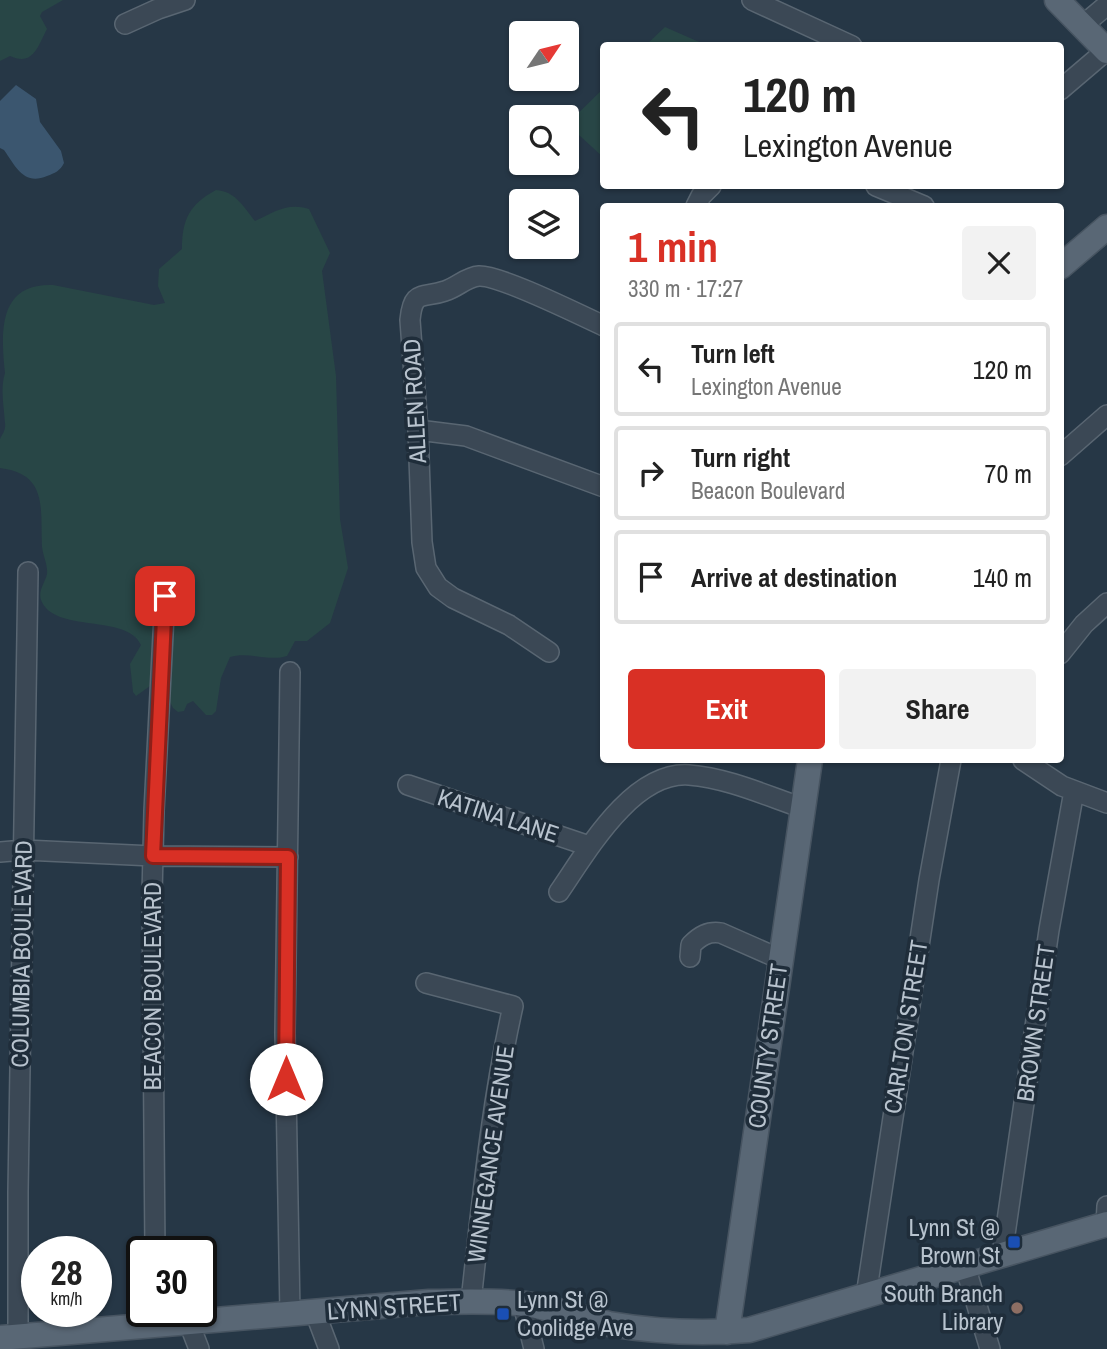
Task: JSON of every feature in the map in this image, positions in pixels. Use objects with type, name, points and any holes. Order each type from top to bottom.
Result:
[{"type":"main road","points":[[1057,0],[1107,50]]},
{"type":"main road","points":[[1064,264],[1107,227]]},
{"type":"main road","name":"COUNTY STREET","points":[[727,1332],[810,763]]},
{"type":"main road","name":"LYNN STREET","points":[[217,1321],[429,1302],[471,1301],[523,1304],[636,1328],[688,1332],[749,1330],[1002,1255],[1107,1218]]},
{"type":"main road","name":"LYNN STREET","points":[[9,1338],[65,1341],[126,1325]]},
{"type":"street","points":[[125,24],[185,0]]},
{"type":"street","points":[[752,0],[843,42]]},
{"type":"street","points":[[1082,26],[1107,5]]},
{"type":"street","points":[[1064,87],[1107,50]]},
{"type":"street","points":[[698,203],[708,189]]},
{"type":"street","points":[[880,189],[897,201]]},
{"type":"street","name":"ALLEN ROAD","points":[[549,652],[509,625],[453,598],[439,587],[426,568],[423,556],[410,320],[415,300],[423,294],[444,292],[469,278],[482,275],[512,285],[600,324]]},
{"type":"street","points":[[1064,453],[1107,415]]},
{"type":"street","points":[[418,430],[466,436],[600,486]]},
{"type":"street","name":"COLUMBIA BOULEVARD","points":[[9,1338],[18,1203],[28,572]]},
{"type":"street","name":"BEACON BOULEVARD","points":[[155,1236],[153,856],[165,596]]},
{"type":"street","points":[[1064,649],[1084,624],[1106,605]]},
{"type":"street","points":[[290,672],[285,1044],[290,1314]]},
{"type":"street","name":"CARLTON STREET","points":[[866,1296],[929,880],[950,763]]},
{"type":"street","points":[[1028,763],[1074,791],[1107,803]]},
{"type":"street","points":[[559,892],[589,846],[610,820],[635,797],[660,782],[686,775],[719,780],[803,808]]},
{"type":"street","name":"KATINA LANE","points":[[408,785],[589,846]]},
{"type":"street","name":"BROWN STREET","points":[[1002,1255],[1049,930],[1074,791]]},
{"type":"street","points":[[0,852],[24,850],[153,856],[288,857]]},
{"type":"street","points":[[690,957],[691,945],[712,932],[721,933],[780,959]]},
{"type":"street","name":"WINNEGANCE AVENUE","points":[[426,984],[513,1006],[499,1068],[471,1301]]},
{"type":"street","points":[[965,1266],[990,1349]]},
{"type":"street","points":[[523,1304],[534,1349]]},
{"type":"street","points":[[315,1312],[329,1349]]},
{"type":"street","points":[[191,1327],[200,1349]]},
{"type":"green space","points":[[0,0],[63,0],[42,12],[40,16],[47,29],[29,57],[18,59],[10,56],[0,61]]},
{"type":"green space","points":[[665,27],[699,42],[649,42]]},
{"type":"green space","points":[[600,92],[600,154],[579,135],[579,112]]},
{"type":"green space","points":[[216,190],[234,197],[255,221],[288,207],[309,209],[330,253],[322,271],[336,376],[340,519],[348,568],[330,623],[307,641],[295,641],[287,656],[230,657],[221,678],[216,711],[212,715],[206,715],[193,701],[187,704],[184,711],[178,712],[169,700],[150,686],[136,696],[133,692],[130,664],[141,645],[133,635],[121,629],[60,617],[48,610],[40,596],[47,571],[42,547],[39,496],[27,478],[0,468],[0,439],[5,426],[4,325],[13,300],[22,292],[36,286],[53,285],[154,305],[165,303],[158,286],[159,269],[182,249],[186,221],[194,207]]},
{"type":"water","points":[[16,85],[36,99],[40,122],[61,151],[64,163],[50,175],[32,179],[26,177],[0,148],[0,101]]},
{"type":"place","name":"Lynn St @ Brown St","points":[[1014,1242]]},
{"type":"place","name":"South Branch Library","points":[[1017,1308]]},
{"type":"place","name":"Lynn St @ Coolidge Ave","points":[[503,1314]]},
{"type":"route","points":[[165,596],[153,856],[288,857],[286,1079]]}]
